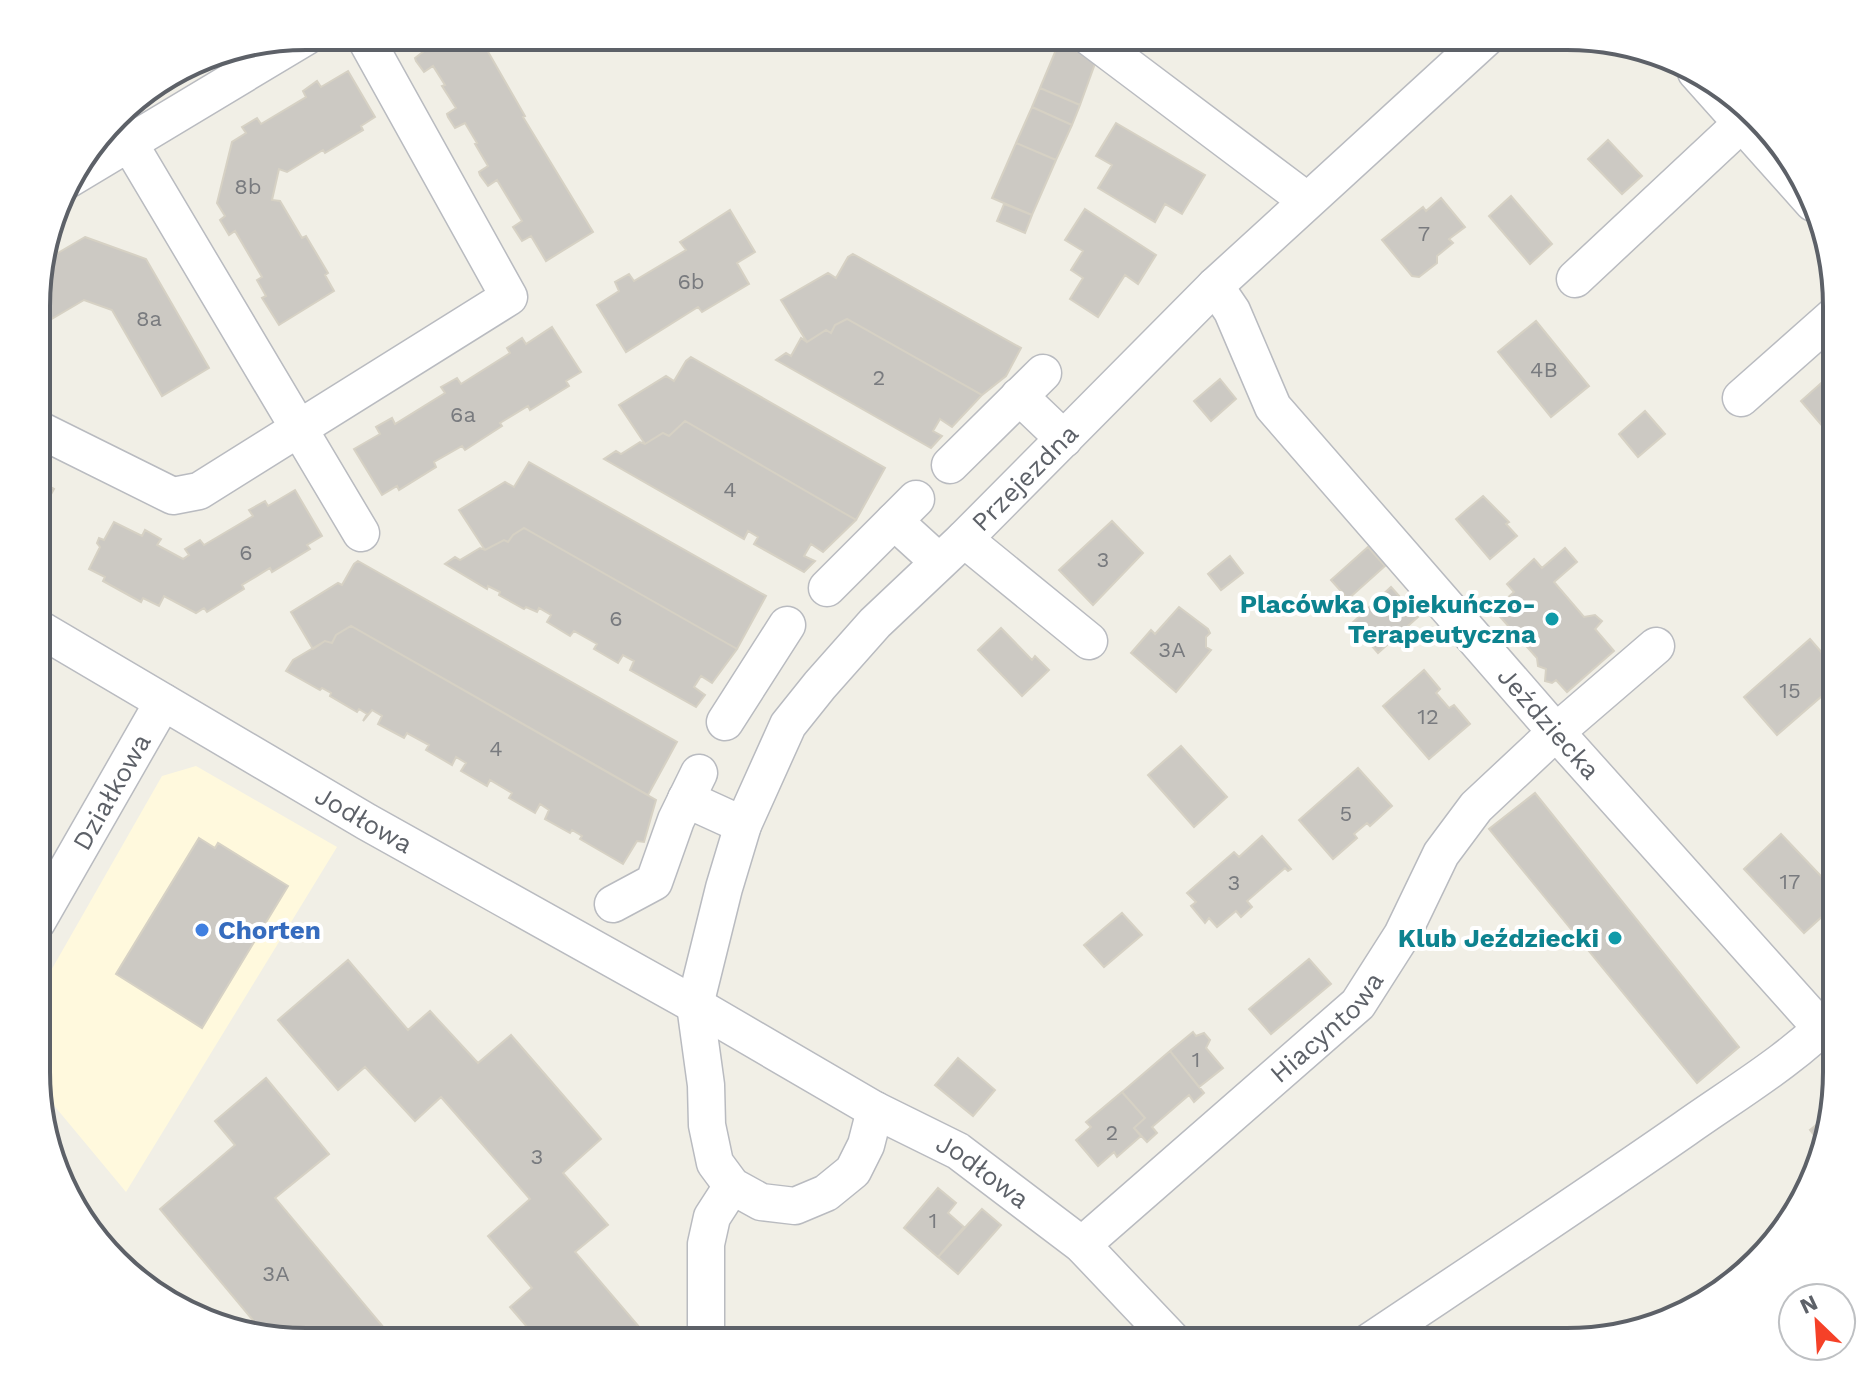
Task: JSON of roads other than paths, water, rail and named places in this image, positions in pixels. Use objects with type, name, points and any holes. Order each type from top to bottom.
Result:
[{"type":"street","points":[[50,435],[173,496],[199,491],[509,297],[372,50]]},
{"type":"street","points":[[92,165],[281,51]]},
{"type":"street","points":[[1107,51],[1306,200]]},
{"type":"street","name":"Przejezdna","points":[[695,1005],[743,825],[788,725],[820,685],[875,623],[1215,286],[1472,51]]},
{"type":"street","points":[[1735,114],[1780,165]]},
{"type":"street","points":[[1575,279],[1743,122]]},
{"type":"street","points":[[129,143],[361,533]]},
{"type":"street","name":"Jeździecka","points":[[1215,286],[1232,311],[1273,407],[1556,732],[1822,1015]]},
{"type":"street","points":[[1741,398],[1822,326]]},
{"type":"street","points":[[950,465],[1031,385],[1064,439]]},
{"type":"street","points":[[827,588],[905,510],[951,551],[1089,641]]},
{"type":"street","name":"Jodłowa","points":[[50,635],[355,815],[695,1005],[875,1110],[958,1151],[1082,1245],[1160,1328]]},
{"type":"street","points":[[725,722],[779,638],[820,685]]},
{"type":"street","name":"Hiacyntowa","points":[[1082,1245],[1358,1004],[1402,935],[1441,854],[1476,807],[1556,732],[1656,646]]},
{"type":"street","name":"Działkowa","points":[[51,898],[163,702]]},
{"type":"street","points":[[613,904],[654,882],[692,786],[743,825]]},
{"type":"street","points":[[695,1005],[706,1085],[707,1125],[715,1163],[732,1186],[761,1202],[795,1206],[826,1193],[853,1171],[869,1135],[875,1110]]},
{"type":"street","points":[[1390,1328],[1603,1186],[1776,1065],[1822,1028]]},
{"type":"street","points":[[706,1327],[706,1244],[712,1217],[732,1186]]},
{"type":"place","name":"Placówka Opiekuńczo- Terapeutyczna","points":[[1552,619]]},
{"type":"place","name":"Chorten","points":[[202,930]]},
{"type":"place","name":"Klub Jeździecki","points":[[1615,938]]}]
